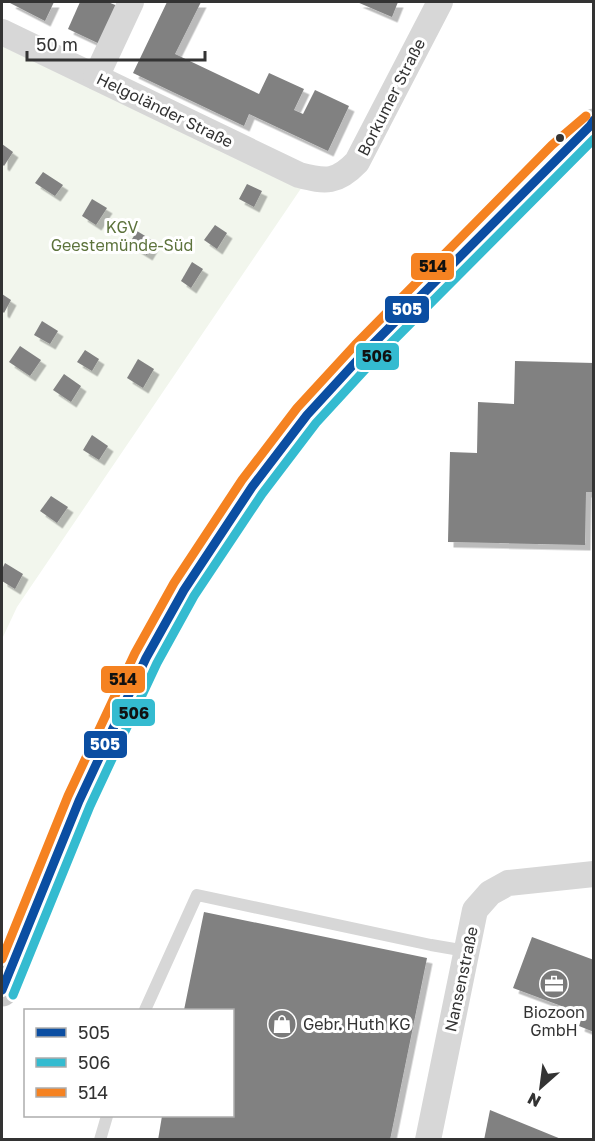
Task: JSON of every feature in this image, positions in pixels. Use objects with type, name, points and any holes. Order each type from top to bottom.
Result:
[{"type":"main road","points":[[2,990],[79,801],[146,658],[184,590],[252,487],[307,415],[364,352],[592,123]]},
{"type":"street","points":[[96,77],[131,2]]},
{"type":"street","name":"Borkumer Straße","points":[[330,180],[345,174],[357,162],[440,2]]},
{"type":"street","name":"Helgoländer Straße","points":[[2,32],[298,176],[330,180]]},
{"type":"street","name":"Nansenstraße","points":[[428,1140],[475,910],[490,893],[508,883],[594,874]]},
{"type":"lane","points":[[146,1009],[197,895],[466,951]]},
{"type":"lane","points":[[100,1140],[107,1117]]},
{"type":"green space","name":"KGV Geestemünde-Süd","points":[[2,46],[302,187],[17,607],[2,639]]},
{"type":"building","points":[[11,2],[54,2],[45,21]]},
{"type":"building","points":[[80,2],[108,2],[120,7],[102,45],[68,29]]},
{"type":"building","points":[[167,2],[201,2],[175,54],[259,94],[269,73],[304,89],[294,110],[303,114],[315,90],[349,106],[328,151],[249,114],[244,126],[133,73]]},
{"type":"building","points":[[357,2],[398,2],[392,17]]},
{"type":"building","points":[[2,144],[13,152],[4,166],[2,164]]},
{"type":"building","points":[[43,172],[63,185],[55,196],[35,183]]},
{"type":"building","points":[[247,184],[262,191],[254,207],[239,199]]},
{"type":"building","points":[[92,199],[107,208],[96,225],[82,216]]},
{"type":"building","points":[[215,225],[227,233],[217,249],[204,240]]},
{"type":"building","points":[[137,231],[155,242],[147,255],[129,244]]},
{"type":"building","points":[[192,262],[203,269],[191,288],[181,281]]},
{"type":"building","points":[[2,294],[11,300],[4,313],[2,311]]},
{"type":"building","points":[[42,321],[58,331],[50,344],[34,335]]},
{"type":"building","points":[[20,346],[41,360],[30,376],[9,362]]},
{"type":"building","points":[[85,350],[99,359],[92,371],[77,362]]},
{"type":"building","points":[[138,359],[154,369],[143,388],[127,378]]},
{"type":"building","points":[[515,361],[594,363],[594,492],[586,492],[585,545],[448,542],[450,452],[477,453],[478,402],[514,404]]},
{"type":"building","points":[[64,374],[81,386],[71,402],[53,390]]},
{"type":"building","points":[[92,435],[108,446],[99,460],[83,450]]},
{"type":"building","points":[[51,496],[68,507],[57,523],[40,511]]},
{"type":"building","points":[[5,563],[23,574],[15,589],[2,581],[2,569]]},
{"type":"building","points":[[204,912],[427,958],[390,1140],[158,1140],[162,1117],[234,1117],[234,1009],[184,1009]]},
{"type":"building","name":"Biozoon GmbH","points":[[532,937],[594,960],[594,1032],[579,1026],[583,1014],[513,988]]},
{"type":"building","points":[[490,1110],[561,1139],[561,1140],[484,1140]]},
{"type":"transit line","name":"514","points":[[2,959],[68,796],[135,653],[174,583],[242,480],[297,408],[355,345],[552,145],[586,116]]},
{"type":"transit line","name":"505","points":[[2,990],[79,801],[146,658],[184,590],[252,487],[307,415],[364,353],[594,120]]},
{"type":"transit line","name":"506","points":[[13,995],[90,806],[157,663],[194,596],[262,494],[316,423],[373,361],[594,139]]},
{"type":"place","name":"Biozoon GmbH","points":[[554,984]]},
{"type":"place","name":"Gebr. Huth KG","points":[[282,1024]]}]
